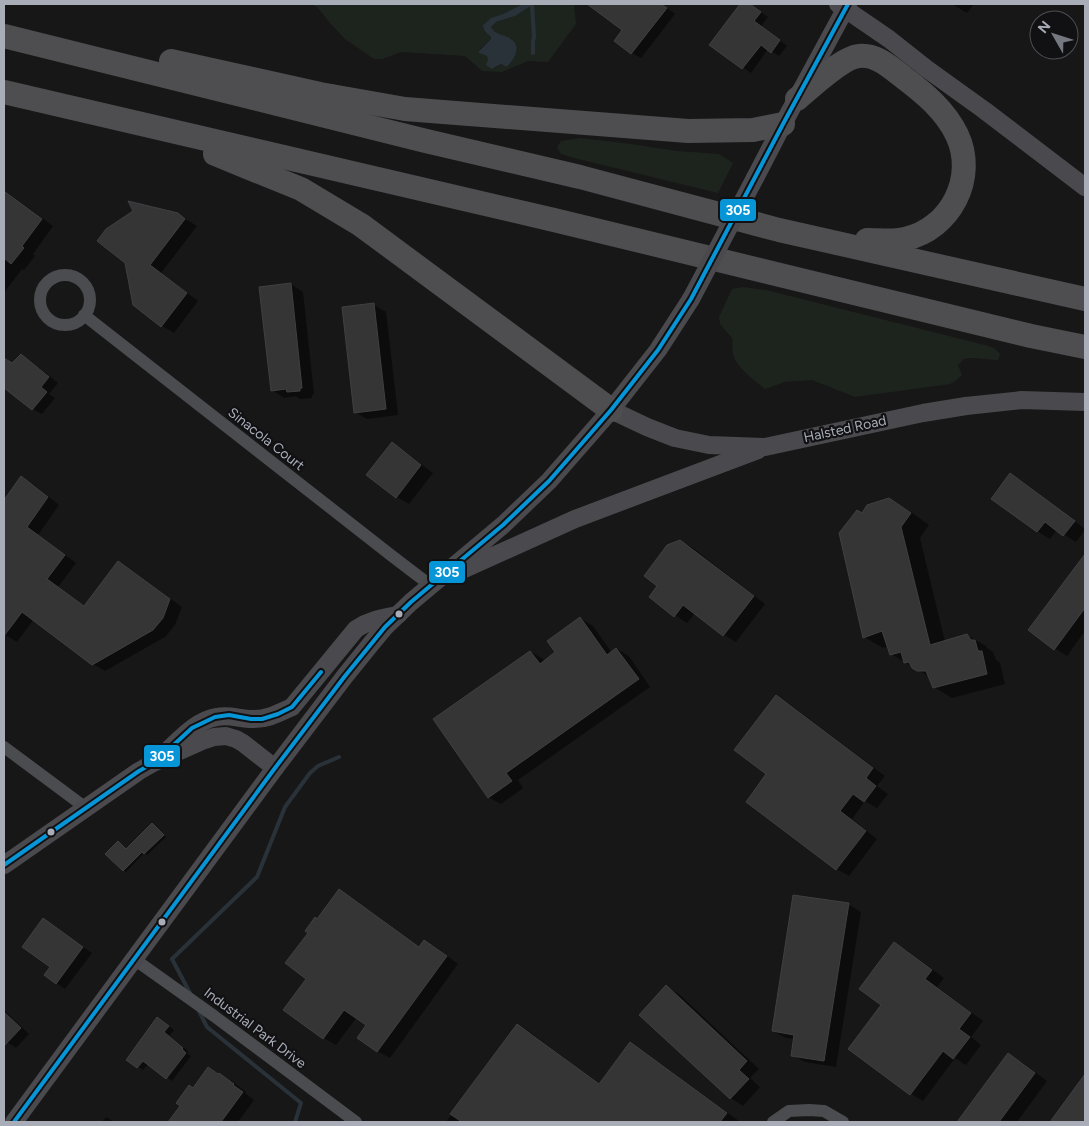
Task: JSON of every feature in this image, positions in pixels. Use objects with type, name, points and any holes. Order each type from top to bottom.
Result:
[{"type":"highway","points":[[4,29],[35,32],[320,94],[405,109],[688,131],[753,130],[783,124]]},
{"type":"highway","points":[[4,36],[580,177],[780,230],[1085,299]]},
{"type":"highway","points":[[780,230],[866,240],[890,241],[905,239],[917,235],[944,217],[957,198],[962,186],[964,173],[962,148],[957,135],[942,111],[930,98],[911,83],[873,57],[858,56],[844,62],[797,99]]},
{"type":"highway","points":[[4,93],[554,220],[1021,334],[1085,347]]},
{"type":"highway","points":[[4,93],[196,147],[302,189],[361,225],[610,410]]},
{"type":"main road","points":[[14,1122],[275,768],[380,633],[430,585],[504,525],[542,487],[610,410],[658,350],[691,299],[797,99],[844,5],[1085,187]]},
{"type":"main road","name":"Halsted Road","points":[[610,410],[675,438],[710,445],[766,447],[923,413],[966,406],[1022,400],[1085,402]]},
{"type":"main road","points":[[430,585],[575,520],[766,447]]},
{"type":"main road","points":[[155,762],[192,728],[215,717],[229,715],[262,719],[292,707],[356,630],[376,619],[398,615]]},
{"type":"main road","points":[[4,865],[139,771],[155,762],[214,737],[226,736],[236,739],[275,768]]},
{"type":"street","name":"Sinacola Court","points":[[84,315],[430,585]]},
{"type":"street","points":[[4,747],[86,808]]},
{"type":"street","name":"Industrial Park Drive","points":[[134,959],[356,1122]]},
{"type":"street","points":[[773,1122],[789,1111],[809,1110],[824,1111],[843,1122]]},
{"type":"shaded area","points":[[312,4],[523,4],[491,18],[483,25],[484,30],[491,39],[480,49],[479,53],[487,56],[494,69],[501,64],[508,67],[516,50],[512,39],[498,33],[491,27],[496,22],[515,16],[534,4],[574,4],[576,24],[548,62],[528,61],[502,72],[482,71],[465,56],[401,52],[382,59],[374,59],[345,39],[318,8]]},
{"type":"shaded area","points":[[523,4],[534,4],[515,16],[496,22],[491,27],[495,32],[511,39],[516,45],[516,53],[507,67],[501,64],[492,69],[486,65],[487,56],[479,53],[491,39],[484,30],[483,25],[491,18]]},
{"type":"shaded area","points":[[580,138],[677,151],[719,154],[733,163],[718,193],[561,154],[557,147],[561,141]]},
{"type":"shaded area","points":[[743,287],[766,290],[985,345],[994,348],[1000,354],[998,360],[964,359],[958,365],[962,375],[950,384],[855,397],[812,380],[785,382],[765,389],[738,364],[733,354],[732,338],[720,324],[719,317],[732,289]]},
{"type":"building","points":[[587,4],[661,4],[667,8],[631,54],[614,41],[622,30]]},
{"type":"building","points":[[740,4],[750,4],[761,12],[754,21],[780,40],[771,53],[761,45],[742,69],[709,45]]},
{"type":"building","points":[[4,191],[42,219],[22,246],[24,248],[11,264],[4,258]]},
{"type":"building","points":[[128,201],[178,213],[185,219],[150,265],[187,293],[161,327],[133,305],[125,263],[97,241],[106,229],[133,211]]},
{"type":"building","points":[[291,283],[302,388],[300,388],[300,391],[287,392],[286,389],[271,391],[259,287]]},
{"type":"building","points":[[374,303],[386,409],[354,413],[342,307]]},
{"type":"building","points":[[21,354],[49,377],[41,387],[47,392],[32,410],[4,388],[4,358],[12,363]]},
{"type":"building","points":[[392,442],[421,465],[396,498],[366,475]]},
{"type":"building","points":[[1010,473],[1075,521],[1063,536],[1045,522],[1037,532],[991,499]]},
{"type":"building","points":[[21,476],[48,497],[27,527],[65,555],[47,579],[84,606],[118,561],[170,599],[163,618],[153,630],[92,665],[22,612],[4,636],[4,500]]},
{"type":"building","points":[[889,498],[911,513],[901,527],[930,645],[967,634],[971,640],[975,640],[978,651],[982,651],[987,674],[933,688],[926,671],[917,671],[912,668],[909,662],[904,663],[901,652],[890,655],[882,631],[863,638],[839,533],[857,510],[862,513],[867,505]]},
{"type":"building","points":[[680,540],[754,596],[723,636],[683,605],[674,617],[649,597],[657,586],[644,576],[667,545]]},
{"type":"building","points":[[1085,554],[1085,608],[1054,650],[1028,630]]},
{"type":"building","points":[[580,617],[607,655],[616,648],[639,679],[506,773],[512,781],[488,798],[433,719],[530,651],[540,664],[555,652],[547,641]]},
{"type":"building","points":[[776,695],[873,768],[866,778],[876,786],[864,802],[853,794],[840,811],[866,831],[836,870],[746,802],[766,774],[734,750]]},
{"type":"building","points":[[152,823],[164,835],[144,854],[142,852],[123,871],[105,854],[118,841],[126,849]]},
{"type":"building","points":[[339,889],[419,947],[424,940],[447,956],[377,1052],[357,1038],[366,1025],[344,1010],[323,1039],[283,1010],[306,979],[285,963],[308,933],[305,931],[315,917],[317,919]]},
{"type":"building","points":[[793,895],[849,903],[824,1061],[791,1056],[794,1035],[772,1031]]},
{"type":"building","points":[[43,918],[83,947],[56,984],[44,975],[50,967],[22,947]]},
{"type":"building","points":[[894,942],[932,970],[925,979],[971,1013],[959,1029],[970,1037],[953,1059],[943,1051],[910,1095],[848,1049],[881,1005],[859,989]]},
{"type":"building","points":[[666,985],[747,1061],[739,1070],[749,1079],[730,1099],[639,1015]]},
{"type":"building","points":[[4,1012],[21,1028],[4,1046]]},
{"type":"building","points":[[157,1017],[169,1026],[164,1032],[183,1048],[186,1053],[166,1079],[143,1061],[137,1068],[126,1060]]},
{"type":"building","points":[[517,1024],[599,1084],[630,1042],[727,1113],[720,1122],[462,1122],[450,1114]]},
{"type":"building","points":[[1008,1053],[1035,1073],[999,1122],[957,1122]]},
{"type":"building","points":[[208,1067],[219,1073],[243,1092],[221,1122],[168,1122],[180,1106],[176,1103],[189,1085],[193,1088]]},
{"type":"building","points":[[1085,1074],[1085,1122],[1050,1122]]},
{"type":"waterway","points":[[532,4],[533,53]]},
{"type":"waterway","points":[[190,993],[172,959],[257,877],[285,807],[310,773],[318,766],[339,757]]},
{"type":"waterway","points":[[199,1011],[207,1027],[301,1103],[295,1122]]},
{"type":"transit line","name":"305","points":[[14,1122],[275,768],[385,627],[411,602],[503,525],[549,481],[611,410],[658,350],[691,299],[848,4]]},
{"type":"transit line","name":"305","points":[[4,865],[139,771],[155,762],[192,728],[215,717],[229,715],[262,719],[278,714],[292,707],[321,672]]}]
